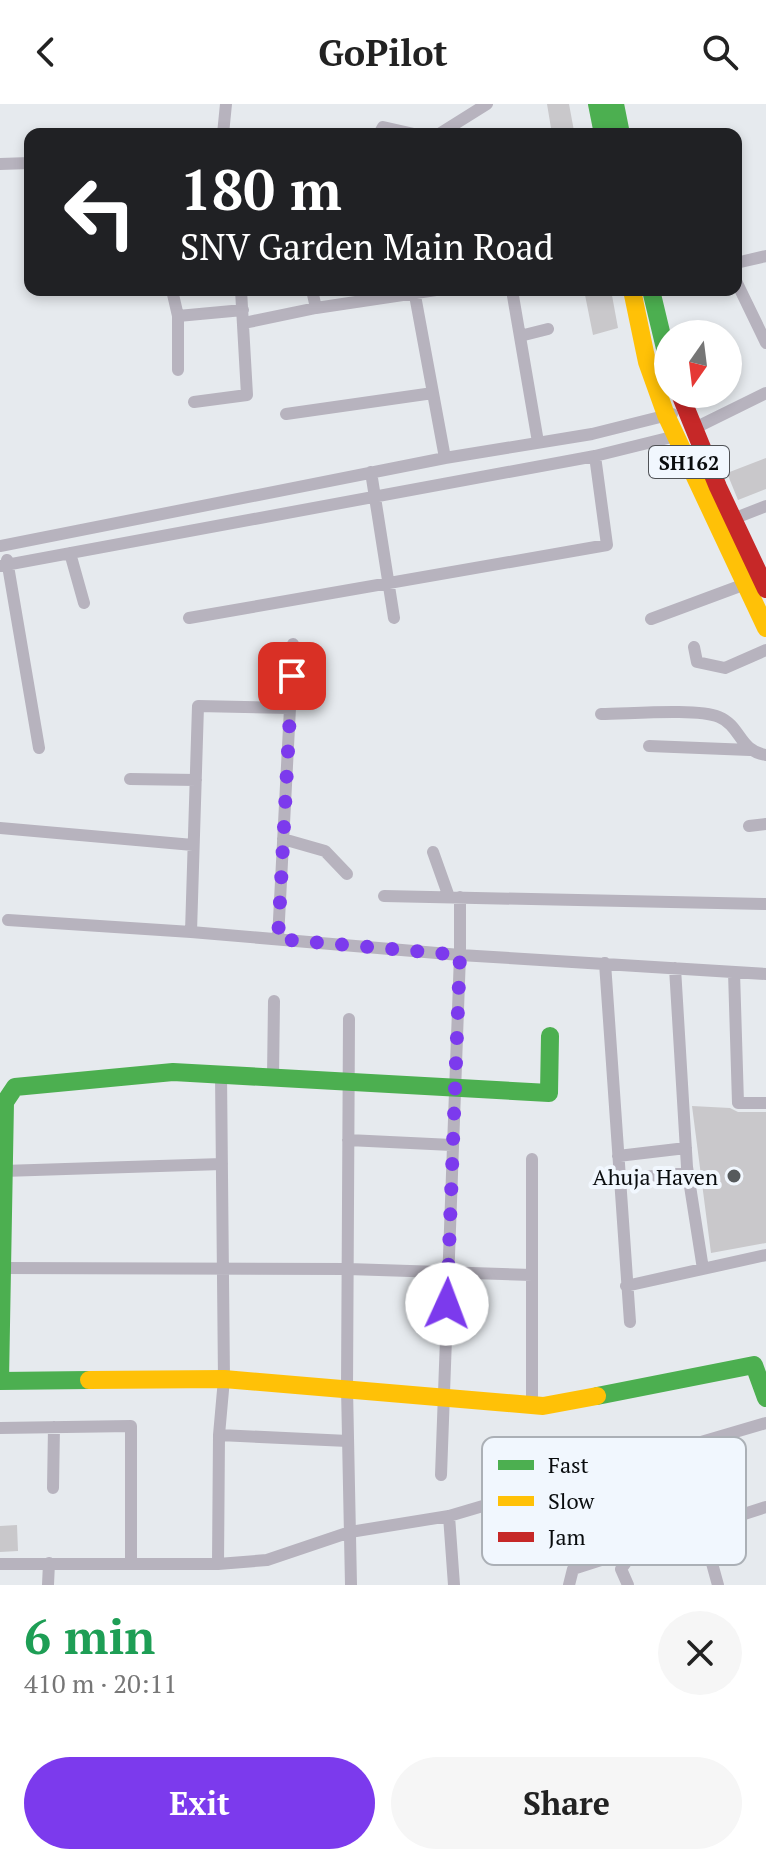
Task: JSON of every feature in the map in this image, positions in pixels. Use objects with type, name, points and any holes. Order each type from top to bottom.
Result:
[{"type":"street","points":[[224,128],[226,104]]},
{"type":"street","points":[[449,128],[487,104]]},
{"type":"street","points":[[597,104],[602,128]]},
{"type":"street","points":[[615,104],[620,128]]},
{"type":"street","points":[[0,164],[24,163]]},
{"type":"street","points":[[742,262],[766,256]]},
{"type":"street","points":[[742,293],[766,343]]},
{"type":"street","points":[[173,296],[178,316],[178,370]]},
{"type":"street","points":[[194,402],[247,395],[242,296]]},
{"type":"street","points":[[313,296],[316,308]]},
{"type":"street","points":[[178,316],[244,316],[316,308],[368,296]]},
{"type":"street","points":[[415,296],[445,458]]},
{"type":"street","points":[[513,296],[538,442]]},
{"type":"street","name":"SH162","points":[[633,296],[647,362],[666,415],[685,432],[733,519],[759,582],[766,628]]},
{"type":"street","points":[[652,296],[658,320]]},
{"type":"street","points":[[520,336],[548,329]]},
{"type":"street","points":[[286,414],[433,393]]},
{"type":"street","points":[[4,566],[595,456],[685,432],[766,393]]},
{"type":"street","points":[[39,748],[2,546],[371,472],[592,434],[666,415],[675,408]]},
{"type":"street","name":"SH162","points":[[683,408],[685,432],[759,582]]},
{"type":"street","points":[[189,618],[607,545],[595,456]]},
{"type":"street","points":[[371,472],[394,618]]},
{"type":"street","points":[[733,519],[766,506]]},
{"type":"street","points":[[70,553],[84,603]]},
{"type":"street","points":[[651,619],[759,582]]},
{"type":"street","points":[[278,939],[293,644]]},
{"type":"street","points":[[694,647],[697,662],[725,668],[766,650]]},
{"type":"street","points":[[191,932],[198,706],[290,708]]},
{"type":"street","points":[[601,714],[706,713],[727,722],[750,750]]},
{"type":"street","points":[[649,746],[750,750],[766,755]]},
{"type":"street","points":[[130,779],[196,780]]},
{"type":"street","points":[[749,826],[766,824]]},
{"type":"street","points":[[0,828],[193,845]]},
{"type":"street","points":[[283,839],[325,851],[347,874]]},
{"type":"street","points":[[433,852],[454,897],[460,955],[441,1475]]},
{"type":"street","points":[[384,896],[766,904]]},
{"type":"street","points":[[8,920],[460,955],[766,974]]},
{"type":"street","points":[[605,963],[630,1322]]},
{"type":"street","points":[[675,968],[688,1173],[703,1269]]},
{"type":"street","points":[[734,972],[738,1103],[766,1103]]},
{"type":"street","points":[[273,1077],[274,1001]]},
{"type":"street","points":[[349,1019],[347,1388],[351,1585]]},
{"type":"street","points":[[550,1036],[549,1093],[173,1072],[15,1087],[5,1102],[0,1381],[224,1379],[543,1406],[754,1365],[766,1398]]},
{"type":"street","points":[[218,1564],[219,1435],[224,1379],[221,1074]]},
{"type":"street","points":[[348,1140],[452,1145]]},
{"type":"street","points":[[618,1156],[686,1148]]},
{"type":"street","points":[[532,1159],[532,1405]]},
{"type":"street","points":[[3,1171],[222,1164]]},
{"type":"street","points":[[619,1179],[688,1173]]},
{"type":"street","points":[[626,1286],[766,1255]]},
{"type":"street","points":[[2,1268],[223,1268],[532,1275]]},
{"type":"street","points":[[718,1437],[766,1423]]},
{"type":"street","points":[[0,1428],[131,1426],[131,1562]]},
{"type":"street","points":[[53,1488],[54,1427]]},
{"type":"street","points":[[219,1435],[348,1441]]},
{"type":"street","points":[[0,1564],[218,1564],[267,1560],[350,1532],[449,1516],[482,1506]]},
{"type":"street","points":[[746,1513],[766,1507]]},
{"type":"street","points":[[449,1516],[454,1585]]},
{"type":"street","points":[[48,1585],[49,1563]]},
{"type":"street","points":[[569,1585],[573,1569],[586,1565]]},
{"type":"street","points":[[624,1565],[621,1569],[628,1585]]},
{"type":"street","points":[[712,1565],[718,1585]]},
{"type":"building","points":[[547,104],[569,104],[573,128],[551,128]]},
{"type":"building","points":[[585,296],[612,296],[618,328],[593,335]]},
{"type":"building","points":[[766,458],[766,489],[738,500],[727,473]]},
{"type":"building","name":"Ahuja Haven","points":[[692,1106],[766,1112],[766,1243],[711,1253]]},
{"type":"building","points":[[17,1525],[18,1551],[0,1552],[0,1526]]},
{"type":"traffic: fast","points":[[597,104],[602,128]]},
{"type":"traffic: fast","points":[[615,104],[620,128]]},
{"type":"traffic: fast","points":[[652,296],[658,320]]},
{"type":"traffic: fast","points":[[89,1380],[0,1381],[5,1102],[15,1087],[173,1072],[549,1093],[550,1036]]},
{"type":"traffic: fast","points":[[597,1396],[754,1365],[766,1398]]},
{"type":"traffic: slow","points":[[633,296],[647,362],[666,415],[766,628]]},
{"type":"traffic: slow","points":[[89,1380],[224,1379],[543,1406],[597,1396]]},
{"type":"traffic: jam","points":[[686,408],[718,487],[766,589]]},
{"type":"place","name":"Ahuja Haven","points":[[734,1176]]},
{"type":"route","points":[[292,676],[278,939],[460,955],[447,1304]]}]
